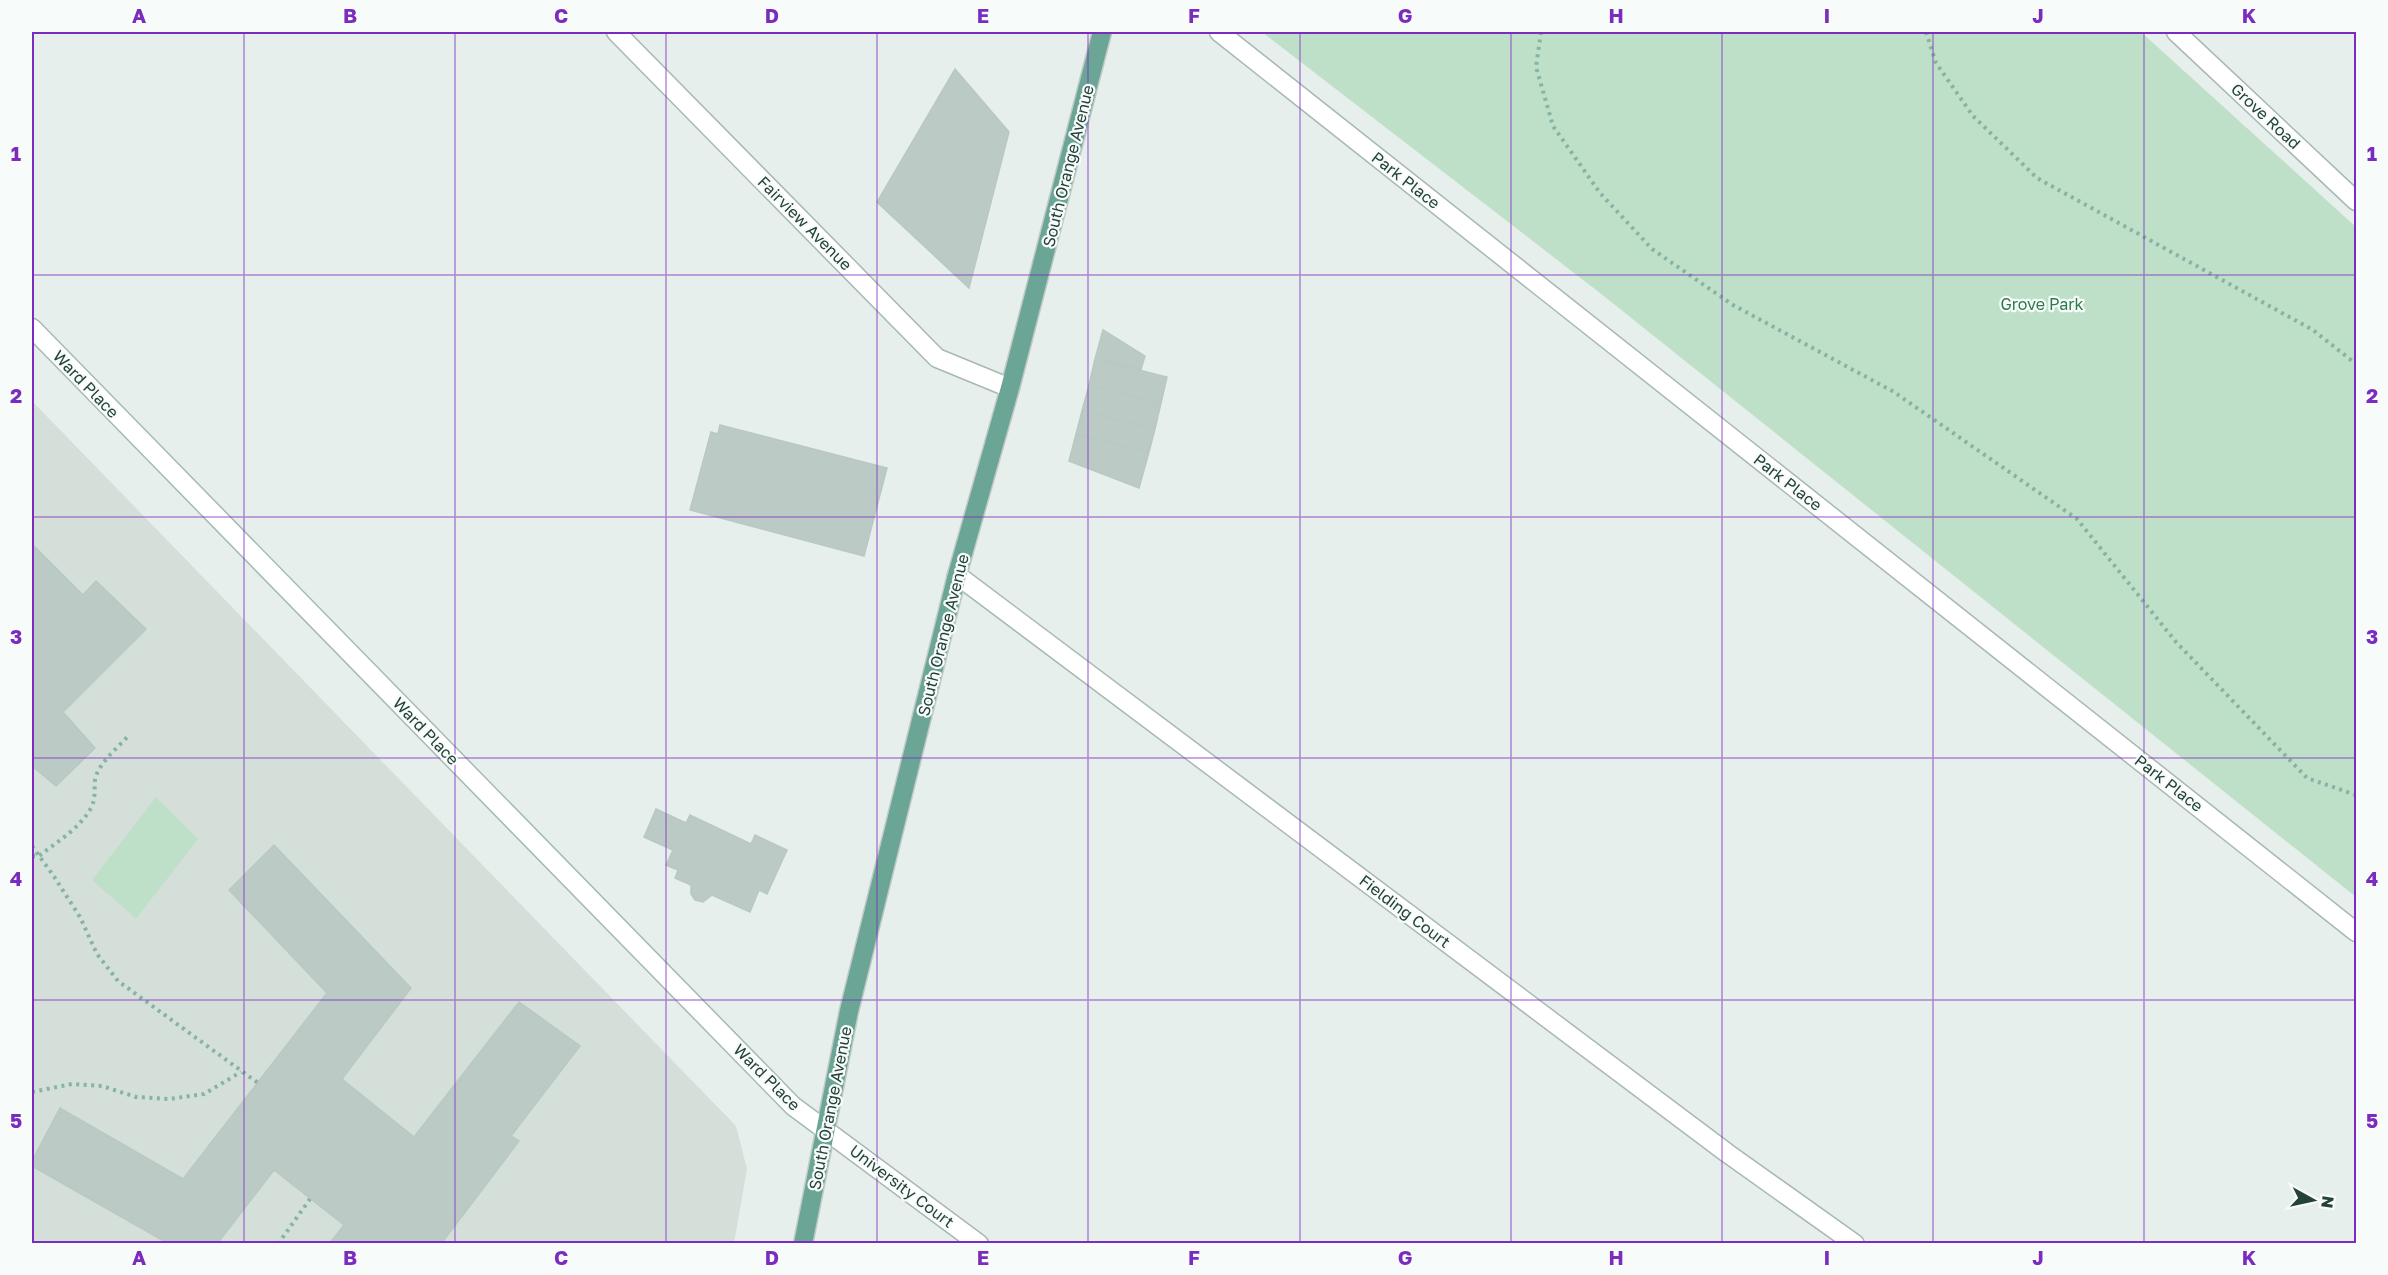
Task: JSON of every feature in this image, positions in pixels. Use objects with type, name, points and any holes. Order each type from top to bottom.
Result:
[{"type":"main road","name":"South Orange Avenue","points":[[803,1244],[849,1011],[957,575],[1010,388],[1102,32]]},
{"type":"street","name":"Fairview Avenue","points":[[616,32],[937,358],[1010,388]]},
{"type":"street","name":"Park Place","points":[[1219,32],[2356,932]]},
{"type":"street","name":"Grove Road","points":[[2176,32],[2356,201]]},
{"type":"street","name":"Ward Place","points":[[32,328],[793,1106],[824,1129]]},
{"type":"street","name":"Fielding Court","points":[[957,575],[1718,1146],[1855,1244]]},
{"type":"street","name":"University Court","points":[[824,1129],[979,1244]]},
{"type":"path","points":[[1541,32],[1536,67],[1553,126],[1600,193],[1652,249],[1732,305],[1894,392],[2077,519],[2176,642],[2307,778],[2356,795]]},
{"type":"path","points":[[1926,32],[1936,63],[1973,116],[2037,178],[2313,330],[2356,364]]},
{"type":"path","points":[[32,856],[39,856],[78,825],[90,809],[96,795],[95,780],[99,768],[129,735]]},
{"type":"path","points":[[32,846],[54,875],[80,917],[98,954],[118,981],[258,1083]]},
{"type":"path","points":[[32,1092],[72,1084],[102,1086],[136,1097],[169,1099],[204,1094],[241,1072]]},
{"type":"path","points":[[278,1244],[310,1199]]},
{"type":"shaded area","points":[[32,401],[736,1126],[747,1169],[734,1243],[32,1243]]},
{"type":"green space","name":"Grove Park","points":[[1262,32],[2141,32],[2356,227],[2356,897],[1600,293]]},
{"type":"green space","points":[[156,797],[198,839],[136,919],[92,880]]},
{"type":"building","points":[[955,69],[1009,132],[969,288],[877,202]]},
{"type":"building","points":[[1103,330],[1145,356],[1141,369],[1095,359]]},
{"type":"building","points":[[1095,359],[1167,377],[1161,403],[1089,385]]},
{"type":"building","points":[[1089,385],[1161,403],[1155,429],[1082,411]]},
{"type":"building","points":[[1082,411],[1155,429],[1149,452],[1076,434]]},
{"type":"building","points":[[720,425],[887,468],[864,556],[690,510],[711,432],[718,434]]},
{"type":"building","points":[[1076,434],[1149,452],[1139,488],[1069,461]]},
{"type":"building","points":[[32,544],[83,595],[96,581],[146,629],[63,712],[95,748],[56,786],[32,766]]},
{"type":"building","points":[[656,809],[686,823],[690,815],[751,844],[755,835],[787,850],[767,894],[759,890],[750,912],[712,895],[703,902],[695,900],[691,894],[691,885],[675,878],[678,870],[666,865],[673,850],[644,837]]},
{"type":"building","points":[[274,845],[411,988],[342,1079],[414,1137],[519,1002],[580,1046],[511,1136],[519,1141],[441,1244],[329,1244],[344,1225],[274,1170],[217,1244],[169,1244],[32,1166],[32,1161],[60,1108],[183,1179],[327,993],[229,890]]}]
